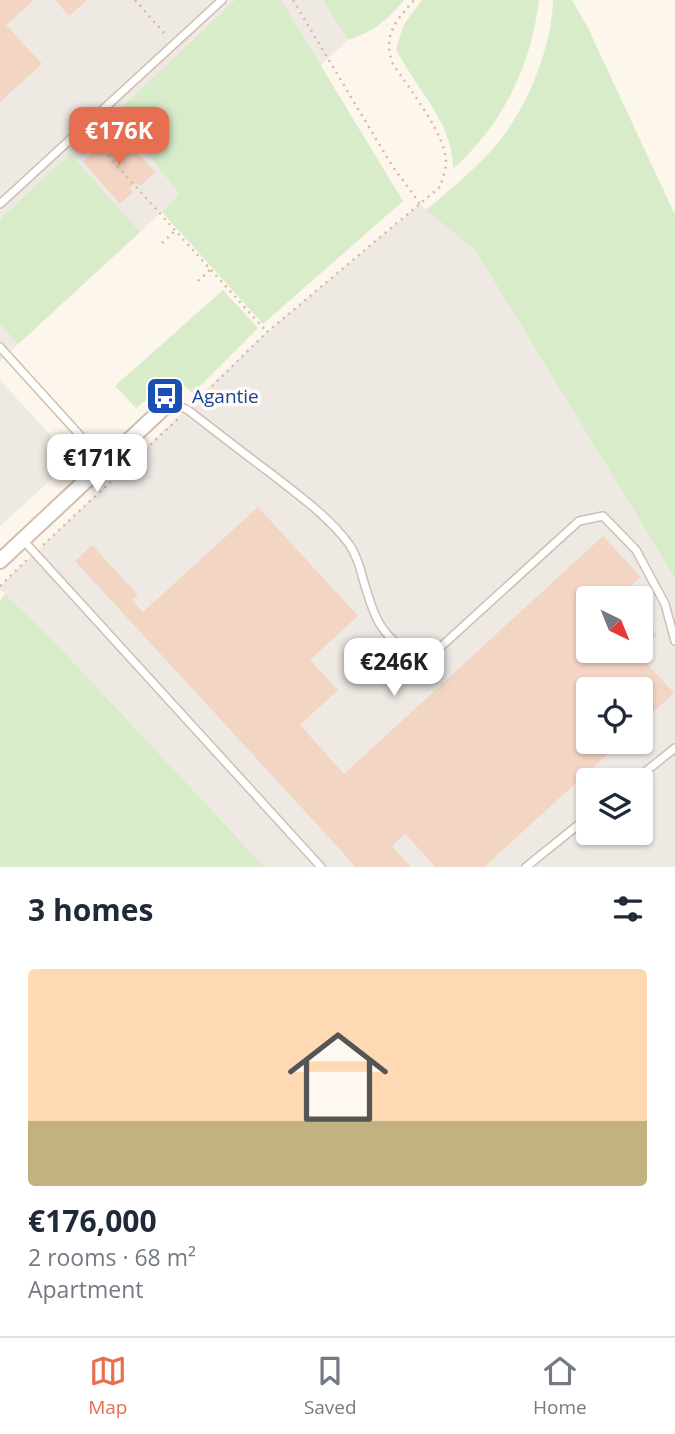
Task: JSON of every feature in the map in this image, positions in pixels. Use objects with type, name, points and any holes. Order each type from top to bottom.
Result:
[{"type":"street","points":[[0,561],[170,402]]},
{"type":"lane","points":[[0,204],[222,0]]},
{"type":"lane","points":[[0,347],[105,463]]},
{"type":"lane","points":[[170,402],[188,410],[310,504],[341,533],[359,564],[375,617],[383,632],[396,645],[423,663],[579,521],[603,516],[636,550],[665,604],[675,641]]},
{"type":"lane","points":[[23,540],[321,867]]},
{"type":"lane","points":[[650,768],[675,748]]},
{"type":"lane","points":[[526,867],[576,827]]},
{"type":"path","points":[[135,0],[174,44]]},
{"type":"path","points":[[293,0],[391,164],[420,204]]},
{"type":"path","points":[[0,586],[267,332],[440,187],[446,166],[437,134],[393,64],[388,51],[389,38],[396,20],[414,0]]},
{"type":"path","points":[[87,132],[267,332]]},
{"type":"path","points":[[162,243],[175,231]]},
{"type":"path","points":[[198,281],[210,270]]},
{"type":"shaded area","points":[[0,0],[323,0],[348,40],[0,361]]},
{"type":"shaded area","points":[[420,204],[475,250],[675,578],[675,867],[265,867],[0,586],[267,332]]},
{"type":"shaded area","points":[[0,380],[73,460],[0,526]]},
{"type":"green space","points":[[235,0],[281,0],[403,201],[263,324],[162,212],[180,194],[115,114]]},
{"type":"green space","points":[[323,0],[404,0],[379,24],[348,40]]},
{"type":"green space","points":[[422,0],[539,0],[529,48],[512,92],[486,133],[453,169],[452,152],[440,121],[396,49],[404,24]]},
{"type":"green space","points":[[553,0],[572,0],[588,28],[675,215],[675,578],[475,250],[426,210],[482,160],[514,120],[542,61],[548,40]]},
{"type":"green space","points":[[70,154],[140,232],[18,344],[0,324],[0,221]]},
{"type":"green space","points":[[223,290],[258,328],[193,393],[174,378],[136,408],[115,386]]},
{"type":"green space","points":[[5,594],[47,634],[265,867],[0,867],[0,600]]},
{"type":"building","points":[[0,0],[34,0],[6,25],[42,64],[0,102]]},
{"type":"building","points":[[55,0],[87,0],[69,16]]},
{"type":"building","points":[[117,130],[155,172],[140,186],[136,183],[130,188],[133,192],[120,204],[83,162],[95,150],[98,154],[105,148],[101,144]]},
{"type":"building","points":[[258,507],[358,616],[310,660],[338,690],[300,725],[344,774],[603,536],[641,577],[630,586],[576,586],[576,663],[646,663],[674,693],[653,712],[653,677],[576,677],[576,754],[608,754],[593,768],[576,768],[576,783],[484,867],[436,867],[405,834],[392,846],[411,867],[356,867],[75,561],[92,545],[138,595],[132,600],[143,612]]},
{"type":"place","name":"Agantie","points":[[165,396]]}]
